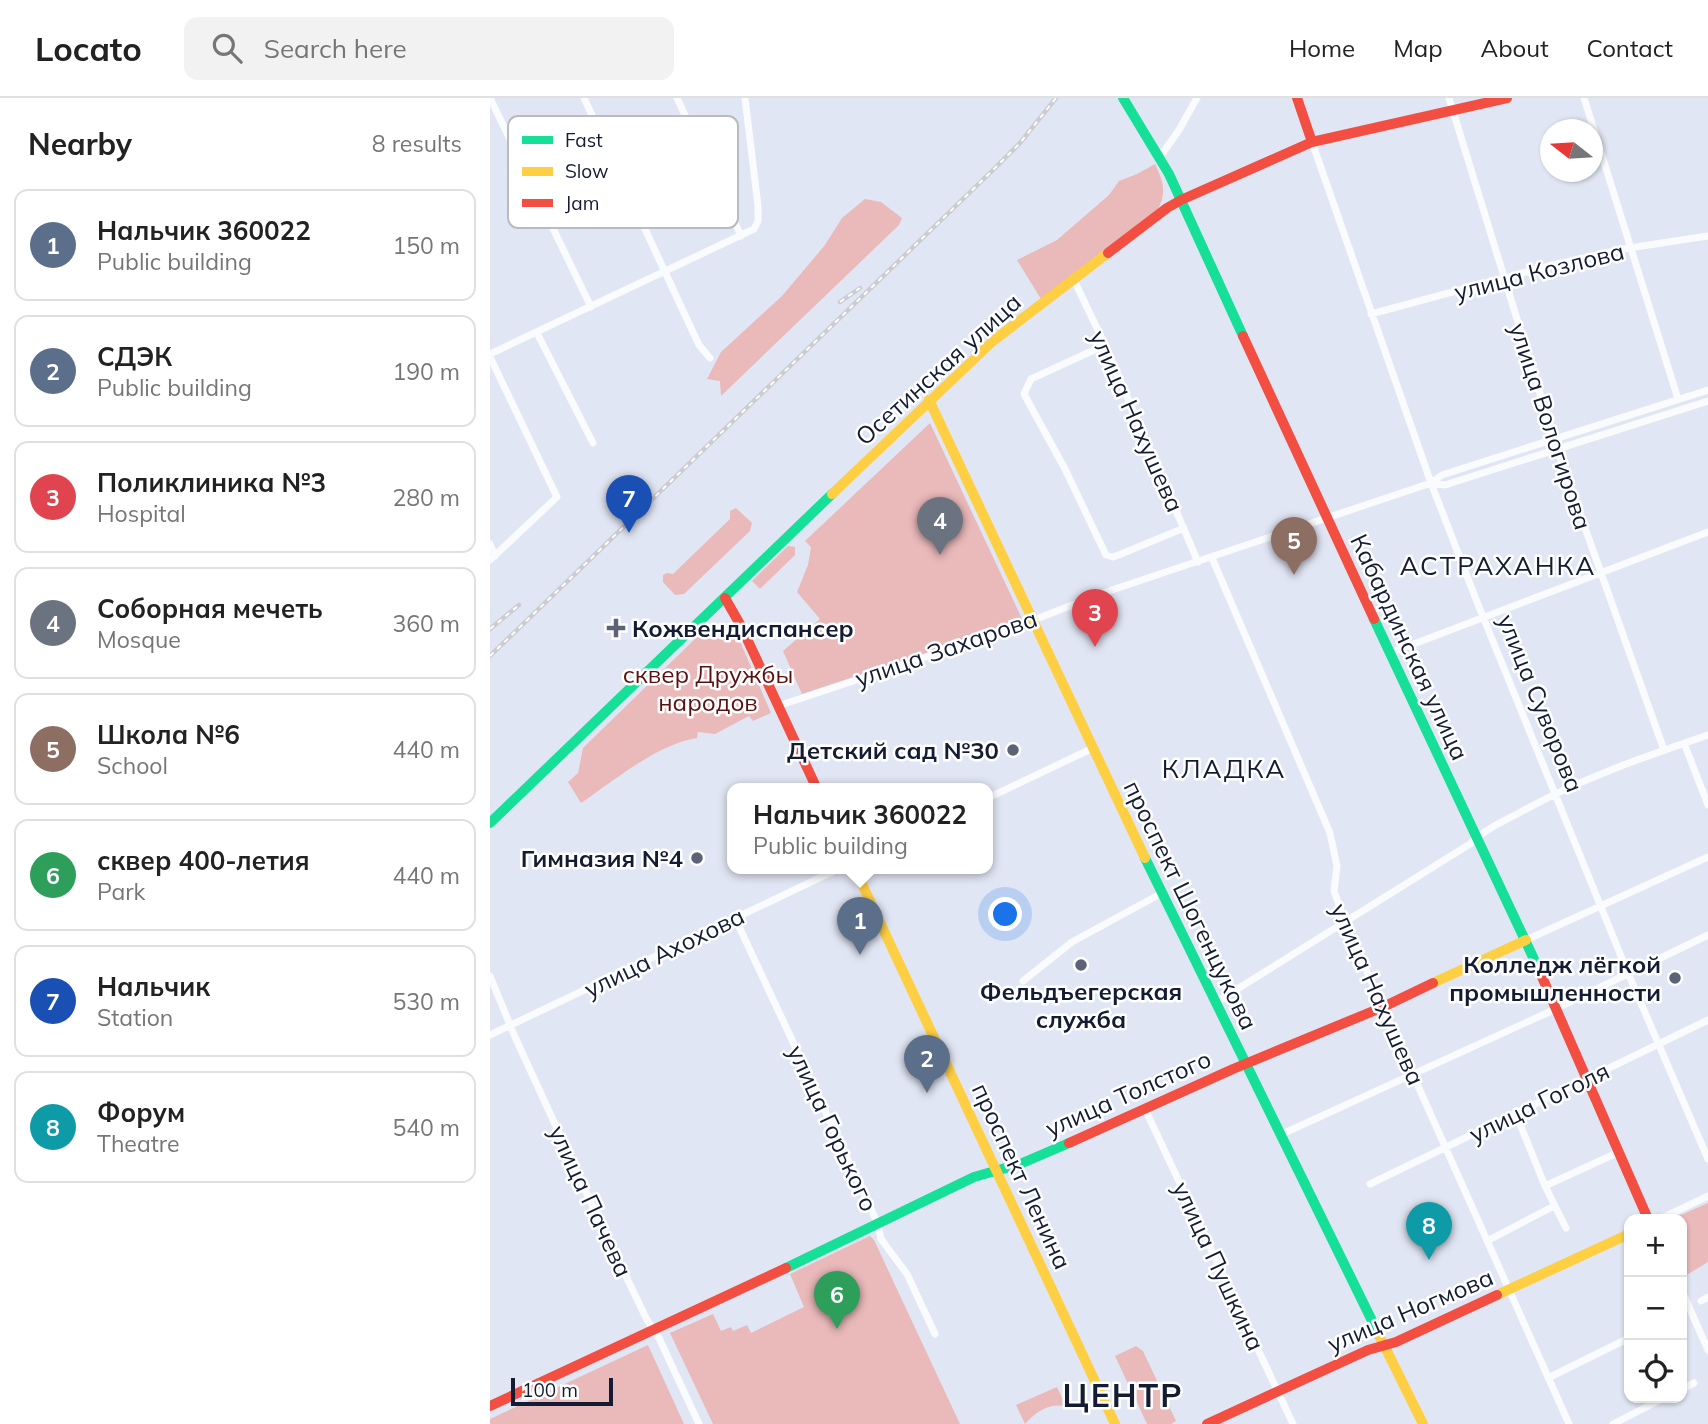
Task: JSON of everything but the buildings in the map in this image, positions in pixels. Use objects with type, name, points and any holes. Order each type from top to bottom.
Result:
[{"type":"main road","name":"Кабардинская улица","points":[[1123,98],[1160,157],[1181,200],[1526,940],[1646,1214]]},
{"type":"main road","name":"улица Суворова","points":[[1297,98],[1312,142]]},
{"type":"main road","name":"Осетинская улица","points":[[490,823],[993,341],[1181,200],[1312,142],[1507,98]]},
{"type":"main road","name":"проспект Шогенцукова","points":[[929,400],[1215,1003],[1423,1424]]},
{"type":"main road","points":[[725,597],[814,783]]},
{"type":"main road","name":"проспект Ленина","points":[[857,874],[1115,1424]]},
{"type":"main road","name":"улица Толстого","points":[[490,1406],[974,1177],[1047,1153],[1245,1064],[1383,1007],[1526,940]]},
{"type":"main road","name":"улица Ногмова","points":[[1207,1424],[1508,1291],[1624,1236]]},
{"type":"street","points":[[490,98],[508,135]]},
{"type":"street","points":[[584,98],[592,116]]},
{"type":"street","points":[[677,98],[685,116]]},
{"type":"street","points":[[493,558],[557,497],[490,356],[754,229],[758,221],[745,98]]},
{"type":"street","points":[[1160,157],[1179,130],[1196,98]]},
{"type":"street","name":"улица Вологирова","points":[[1449,98],[1557,449],[1664,750]]},
{"type":"street","points":[[1584,98],[1678,399]]},
{"type":"street","name":"улица Суворова","points":[[1312,142],[1371,314],[1483,617],[1628,973],[1704,1138],[1708,1159]]},
{"type":"street","points":[[553,228],[591,307]]},
{"type":"street","points":[[645,228],[699,345],[709,358]]},
{"type":"street","points":[[737,228],[741,236]]},
{"type":"street","name":"улица Козлова","points":[[1371,314],[1629,248],[1708,236]]},
{"type":"street","name":"улица Нахушева","points":[[1074,280],[1105,345],[1198,562]]},
{"type":"street","points":[[537,333],[593,443]]},
{"type":"street","points":[[1105,345],[1031,379],[1024,394],[1065,469],[1106,555],[1113,557],[1184,528]]},
{"type":"street","name":"улица Захарова","points":[[778,706],[1432,483],[1442,475],[1708,390]]},
{"type":"street","name":"улица Захарова","points":[[1432,483],[1446,485],[1708,401]]},
{"type":"street","points":[[1390,653],[1708,532]]},
{"type":"street","points":[[490,544],[493,558]]},
{"type":"street","name":"улица Нахушева","points":[[1212,558],[1330,833],[1337,866],[1334,891],[1347,928],[1569,1424]]},
{"type":"street","points":[[1215,1003],[1477,838],[1556,793],[1708,735]]},
{"type":"street","points":[[1684,743],[1708,805]]},
{"type":"street","points":[[993,796],[1093,748]]},
{"type":"street","name":"улица Толстого","points":[[1526,940],[1708,856]]},
{"type":"street","name":"улица Ахохова","points":[[490,1035],[828,874]]},
{"type":"street","points":[[1023,981],[1072,942],[1162,893]]},
{"type":"street","name":"улица Горького","points":[[736,918],[878,1224],[881,1239],[907,1274],[935,1334]]},
{"type":"street","points":[[1280,1135],[1557,1008],[1708,934]]},
{"type":"street","name":"улица Пачева","points":[[490,976],[510,1026],[599,1220],[699,1424]]},
{"type":"street","name":"улица Гоголя","points":[[1370,1184],[1708,1020]]},
{"type":"street","name":"улица Пушкина","points":[[1145,1109],[1293,1424]]},
{"type":"street","points":[[1516,1114],[1545,1186],[1566,1228]]},
{"type":"street","points":[[1545,1186],[1619,1152]]},
{"type":"street","points":[[1670,1214],[1708,1196]]},
{"type":"street","points":[[1487,1241],[1554,1206]]},
{"type":"street","points":[[1687,1302],[1708,1350]]},
{"type":"street","points":[[1548,1378],[1625,1340]]},
{"type":"street","points":[[1687,1386],[1694,1383]]},
{"type":"street","points":[[1613,1424],[1654,1403]]},
{"type":"green space","points":[[1155,164],[1163,186],[1158,209],[1041,299],[1017,260],[1057,240],[1109,195],[1119,181]]},
{"type":"green space","points":[[865,199],[881,202],[902,218],[899,225],[721,396],[720,381],[707,379],[721,352],[782,296],[825,245],[842,218]]},
{"type":"green space","points":[[930,423],[1023,621],[802,694],[783,651],[820,619],[797,592],[808,565],[811,547],[805,541]]},
{"type":"green space","points":[[736,508],[752,523],[750,531],[684,594],[675,595],[663,582],[663,575],[673,574],[730,519],[730,511]]},
{"type":"green space","points":[[788,546],[795,547],[795,555],[760,589],[752,581]]},
{"type":"green space","name":"сквер Дружбы народов","points":[[735,630],[771,713],[753,721],[749,716],[715,734],[698,732],[697,738],[651,755],[581,803],[568,782],[578,773],[583,748],[697,637],[722,637]]},
{"type":"green space","points":[[1708,1203],[1708,1262],[1687,1275],[1687,1214],[1683,1214]]},
{"type":"green space","points":[[870,1236],[960,1424],[713,1424],[670,1333],[713,1314],[721,1331],[731,1327],[733,1331],[747,1325],[751,1333],[804,1307],[790,1274]]},
{"type":"green space","points":[[648,1345],[684,1424],[490,1424],[490,1419]]},
{"type":"green space","points":[[1136,1346],[1143,1351],[1176,1421],[1171,1424],[1147,1424],[1115,1356]]},
{"type":"green space","points":[[1057,1387],[1066,1406],[1042,1409],[1025,1424],[1016,1405]]},
{"type":"railway","points":[[490,656],[994,169],[1020,143],[1056,98]]},
{"type":"railway","points":[[840,302],[860,288]]},
{"type":"railway","points":[[490,629],[519,605]]},
{"type":"traffic: fast","points":[[1123,98],[1169,174],[1243,336]]},
{"type":"traffic: fast","points":[[490,823],[832,494]]},
{"type":"traffic: fast","points":[[1374,619],[1539,970]]},
{"type":"traffic: fast","points":[[1145,858],[1380,1337]]},
{"type":"traffic: fast","points":[[786,1268],[974,1177],[1020,1164],[1069,1143]]},
{"type":"traffic: slow","points":[[832,494],[993,341],[1108,253]]},
{"type":"traffic: slow","points":[[929,400],[1145,858]]},
{"type":"traffic: slow","points":[[857,874],[1115,1424]]},
{"type":"traffic: slow","points":[[1433,983],[1526,940]]},
{"type":"traffic: slow","points":[[1497,1295],[1624,1236]]},
{"type":"traffic: slow","points":[[1380,1337],[1423,1424]]},
{"type":"traffic: jam","points":[[1297,98],[1312,142]]},
{"type":"traffic: jam","points":[[1108,253],[1181,200],[1312,142],[1507,98]]},
{"type":"traffic: jam","points":[[1243,336],[1374,619]]},
{"type":"traffic: jam","points":[[725,598],[741,626],[814,783]]},
{"type":"traffic: jam","points":[[1539,970],[1646,1214]]},
{"type":"traffic: jam","points":[[1069,1143],[1433,983]]},
{"type":"traffic: jam","points":[[490,1406],[786,1268]]},
{"type":"traffic: jam","points":[[1207,1424],[1368,1350],[1396,1342],[1497,1295]]},
{"type":"place","name":"Нальчик","points":[[629,533]]},
{"type":"place","name":"Соборная мечеть","points":[[940,555]]},
{"type":"place","name":"Школа №6","points":[[1294,575]]},
{"type":"place","name":"Кожвендиспансер","points":[[616,628]]},
{"type":"place","name":"Поликлиника №3","points":[[1095,647]]},
{"type":"place","name":"Детский сад №30","points":[[1013,750]]},
{"type":"place","name":"Гимназия №4","points":[[697,858]]},
{"type":"place","name":"Нальчик 360022","points":[[860,955]]},
{"type":"place","name":"Фельдъегерская служба","points":[[1081,965]]},
{"type":"place","name":"Колледж лёгкой промышленности","points":[[1675,978]]},
{"type":"place","name":"СДЭК","points":[[927,1093]]},
{"type":"place","name":"Форум","points":[[1429,1260]]},
{"type":"place","name":"сквер 400-летия","points":[[837,1329]]},
{"type":"district","name":"АСТРАХАНКА","points":[[1498,565]]},
{"type":"district","name":"КЛАДКА","points":[[1224,768]]},
{"type":"district","name":"ЦЕНТР","points":[[1123,1395]]}]
